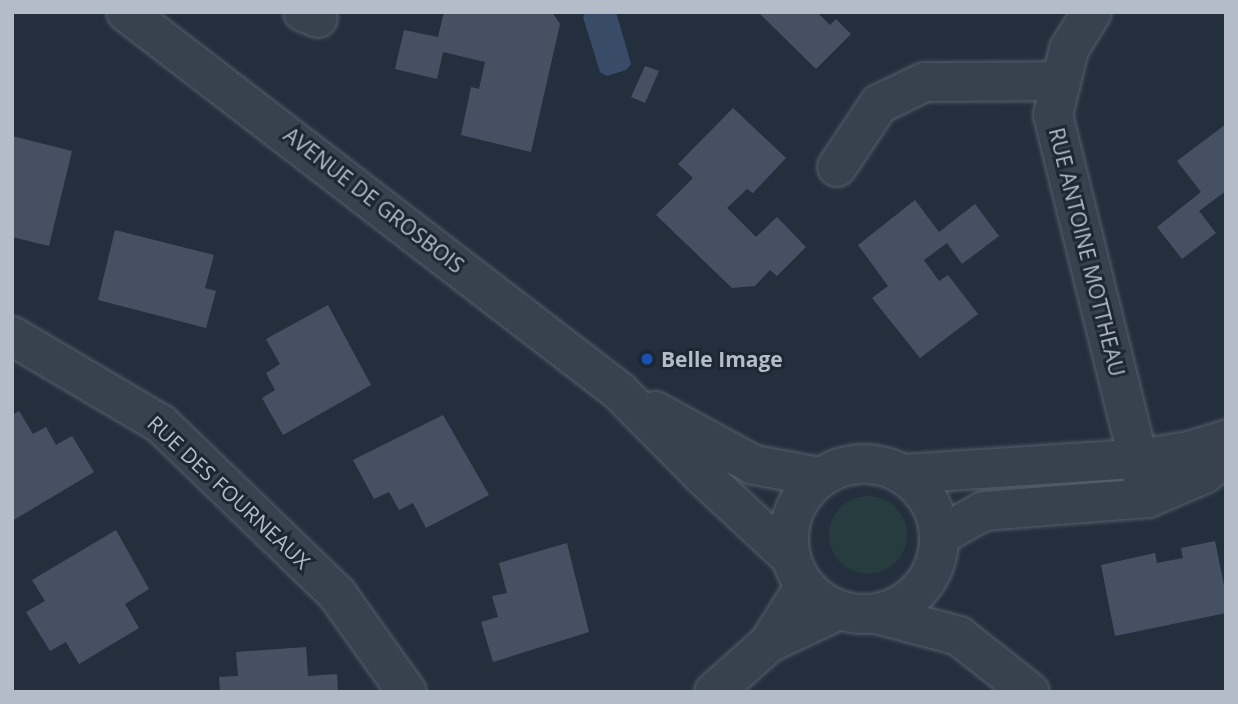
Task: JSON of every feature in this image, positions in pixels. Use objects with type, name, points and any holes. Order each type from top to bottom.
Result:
[{"type":"street","name":"AVENUE DE GROSBOIS","points":[[126,12],[619,391],[797,572]]},
{"type":"street","name":"RUE ANTOINE MOTTHEAU","points":[[1092,12],[1069,49],[1053,115],[1147,498]]},
{"type":"street","points":[[837,167],[879,104],[925,82],[1061,81]]},
{"type":"street","name":"RUE DES FOURNEAUX","points":[[12,335],[161,424],[337,594],[407,692]]},
{"type":"street","name":"AVENUE DE GROSBOIS","points":[[619,391],[754,465],[820,477]]},
{"type":"street","points":[[903,474],[1138,459],[1189,451],[1226,440]]},
{"type":"street","points":[[876,614],[909,600],[924,586],[937,552],[984,511],[1147,498],[1204,474],[1226,457]]},
{"type":"street","points":[[959,636],[946,608],[937,552],[935,512],[922,490],[903,474],[884,466],[861,464],[839,468],[820,477],[804,493],[793,512],[788,535],[797,572],[837,611],[854,615],[876,614],[959,636],[1030,692]]},
{"type":"street","points":[[769,643],[797,572]]},
{"type":"street","points":[[714,692],[769,643],[837,611]]},
{"type":"green space","points":[[868,496],[883,499],[896,507],[904,520],[907,535],[904,550],[896,563],[883,571],[868,574],[853,571],[840,563],[832,550],[829,535],[832,520],[840,507],[853,499]]},
{"type":"water","points":[[586,12],[616,12],[631,64],[626,70],[607,76],[600,72],[583,17]]},
{"type":"building","points":[[444,12],[552,12],[560,24],[531,152],[461,135],[471,87],[479,89],[485,62],[443,52],[437,79],[395,69],[404,30],[438,37]]},
{"type":"building","points":[[758,12],[817,12],[830,25],[836,19],[851,34],[816,69]]},
{"type":"building","points":[[645,66],[659,71],[645,103],[631,97]]},
{"type":"building","points":[[733,108],[786,158],[753,193],[747,189],[727,208],[756,237],[777,217],[806,247],[777,276],[770,270],[755,286],[732,288],[656,215],[693,178],[678,164]]},
{"type":"building","points":[[1226,124],[1226,191],[1199,211],[1216,233],[1182,259],[1157,227],[1201,192],[1177,161]]},
{"type":"building","points":[[12,136],[72,151],[49,246],[12,237]]},
{"type":"building","points":[[915,200],[939,232],[975,204],[999,236],[962,264],[947,243],[924,260],[939,281],[948,275],[978,314],[920,358],[872,298],[888,286],[858,245]]},
{"type":"building","points":[[115,230],[214,255],[205,288],[216,291],[206,328],[98,300]]},
{"type":"building","points":[[328,305],[371,385],[283,435],[262,398],[275,390],[266,373],[280,364],[266,339]]},
{"type":"building","points":[[19,411],[33,434],[46,427],[56,445],[72,436],[94,472],[12,521],[12,415]]},
{"type":"building","points":[[443,415],[489,495],[426,528],[413,503],[399,510],[389,492],[374,499],[353,460]]},
{"type":"building","points":[[116,530],[149,589],[125,604],[139,628],[79,664],[66,642],[50,651],[26,612],[45,601],[32,580]]},
{"type":"building","points":[[1215,541],[1226,595],[1226,613],[1115,636],[1101,565],[1155,553],[1157,563],[1183,558],[1181,548]]},
{"type":"building","points":[[567,543],[589,632],[493,662],[481,622],[498,617],[492,596],[507,593],[499,563]]},
{"type":"building","points":[[306,647],[308,676],[337,674],[338,692],[220,692],[219,677],[238,676],[236,652]]},
{"type":"place","name":"Belle Image","points":[[647,359]]}]
